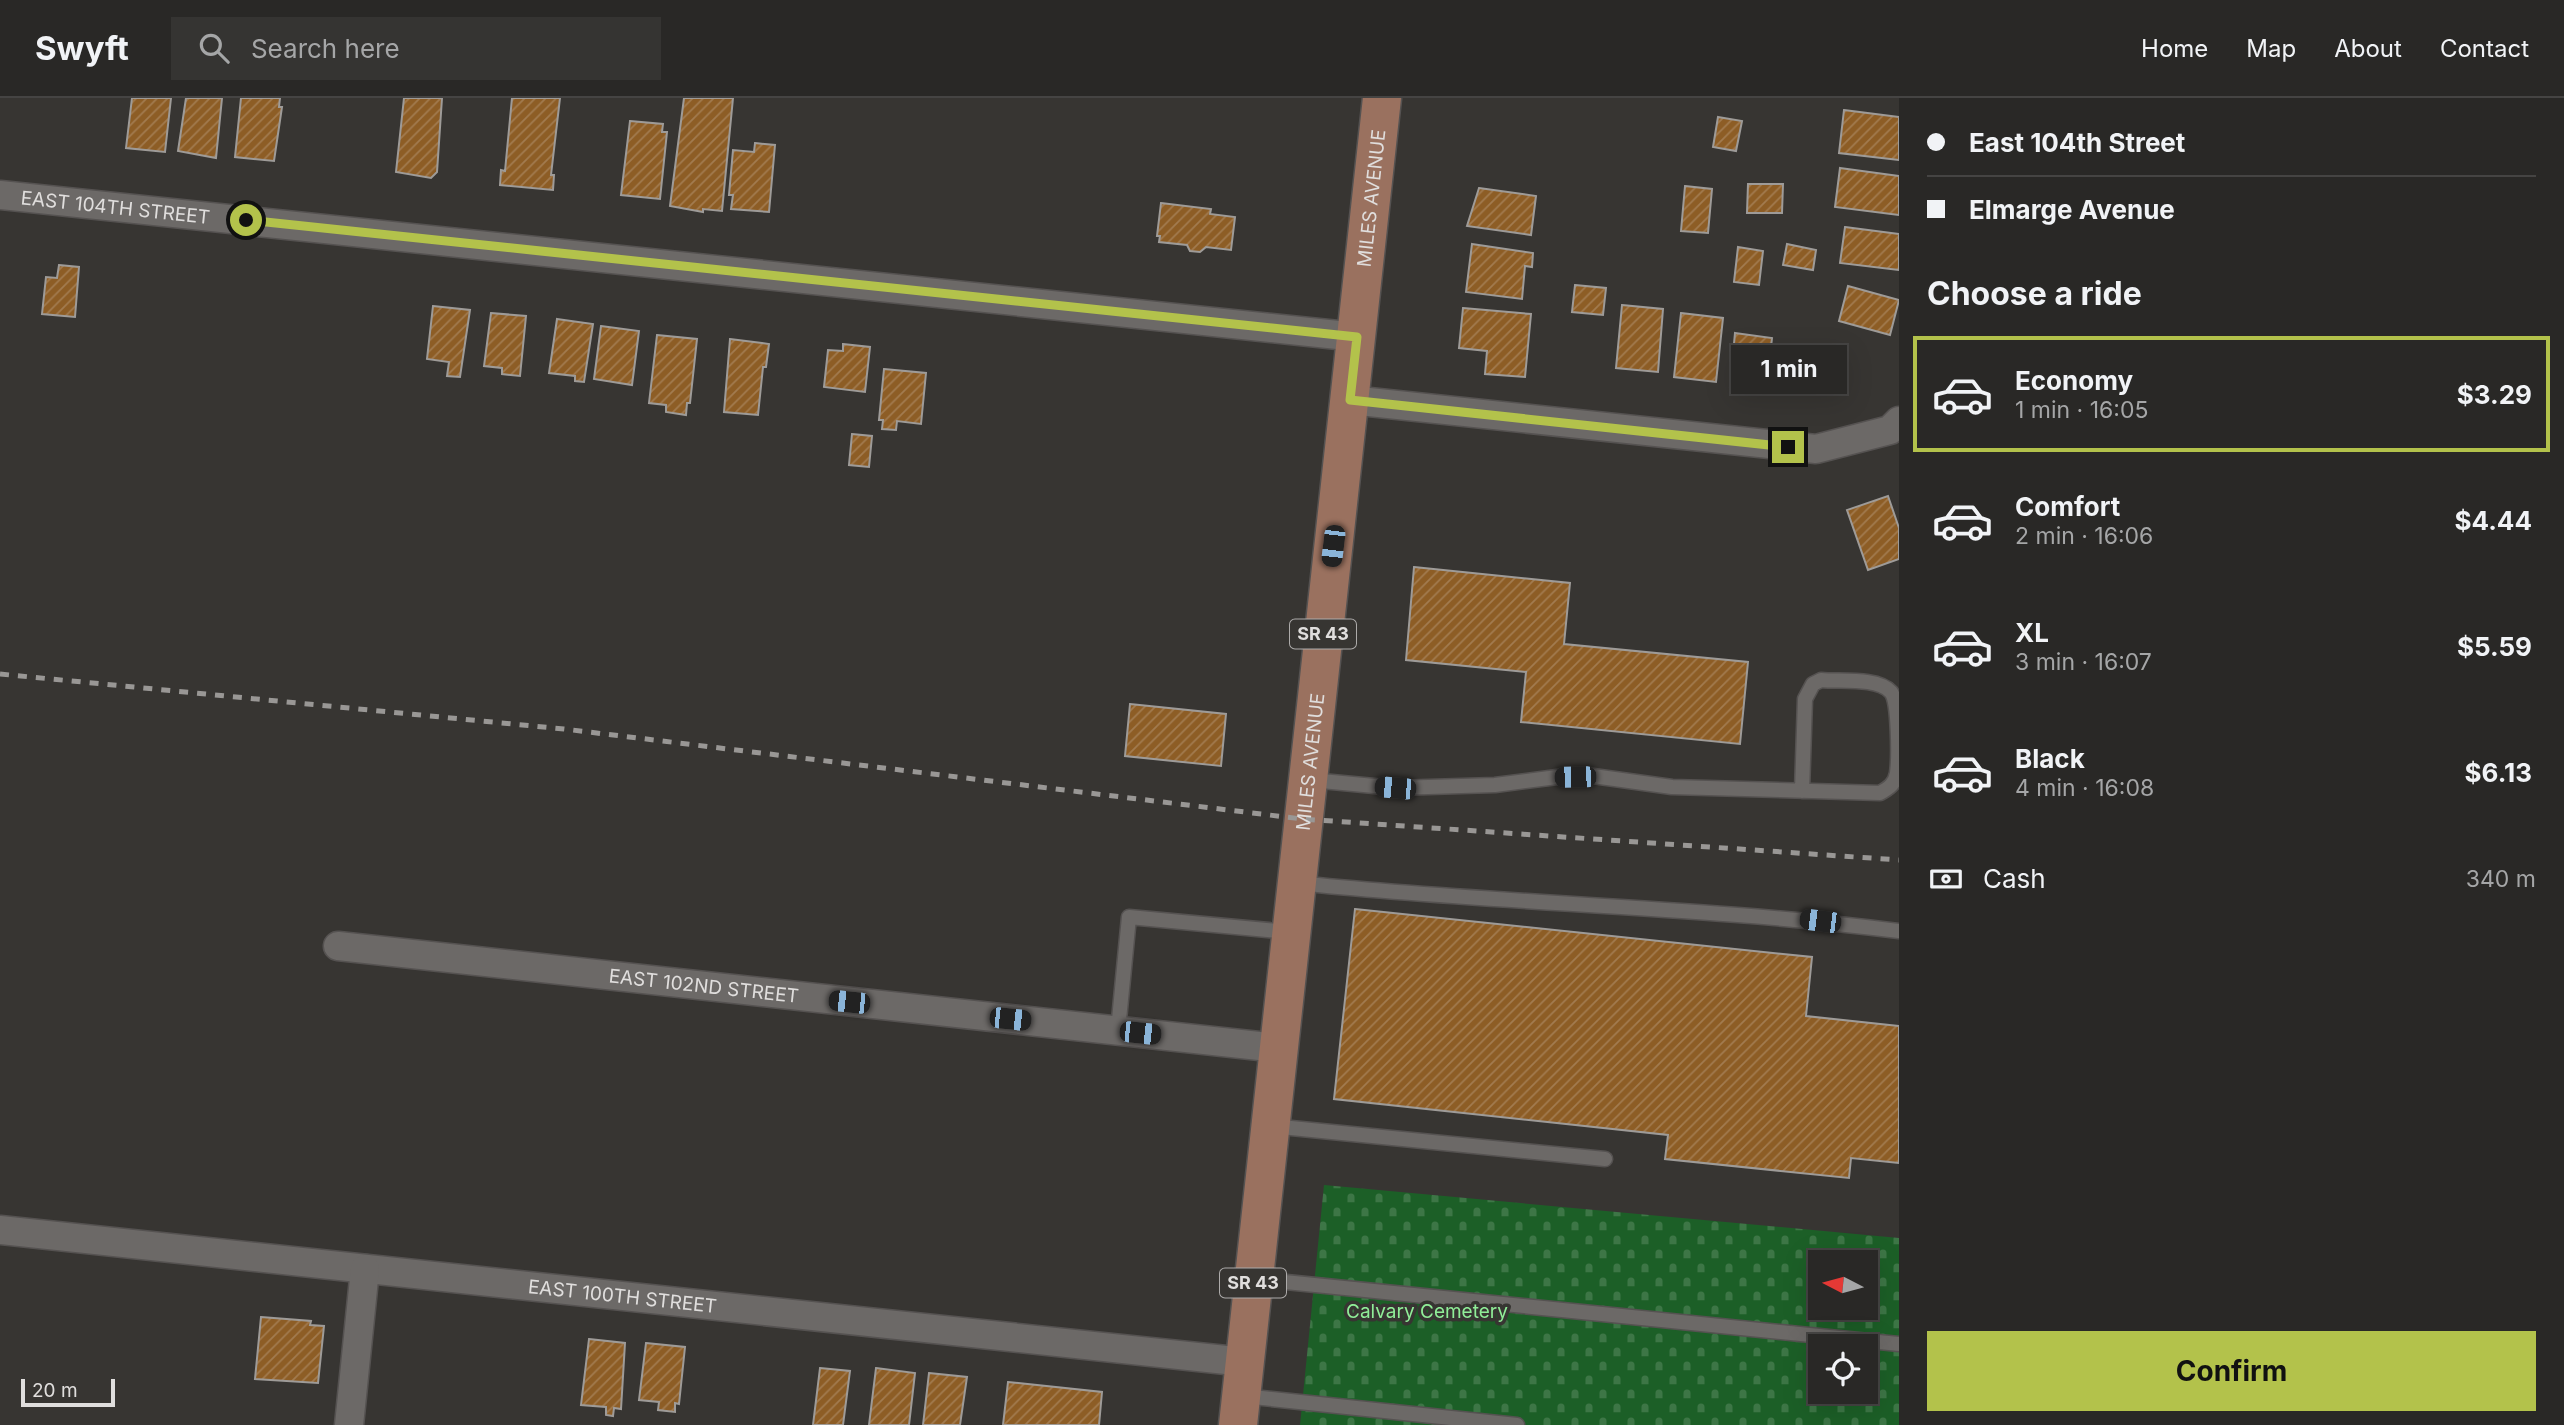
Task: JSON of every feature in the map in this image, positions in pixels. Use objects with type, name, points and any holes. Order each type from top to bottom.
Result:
[{"type":"main road","name":"MILES AVENUE","points":[[1241,1394],[1382,98]]},
{"type":"street","name":"EAST 104TH STREET","points":[[0,195],[1357,337]]},
{"type":"street","points":[[1350,400],[1816,450],[1890,430],[1899,421]]},
{"type":"street","name":"EAST 102ND STREET","points":[[338,946],[1278,1048]]},
{"type":"street","name":"EAST 100TH STREET","points":[[0,1230],[365,1269],[1241,1394]]},
{"type":"street","points":[[349,1425],[365,1269]]},
{"type":"lane","points":[[1306,779],[1395,788],[1495,785],[1557,777],[1593,776],[1672,787],[1880,793],[1891,787],[1897,774],[1898,704],[1891,691],[1877,684],[1821,680],[1814,684],[1805,699],[1802,790]]},
{"type":"lane","points":[[1295,883],[1402,894],[1794,918],[1899,931]]},
{"type":"lane","points":[[1118,1030],[1129,917],[1290,932]]},
{"type":"lane","points":[[1270,1125],[1605,1159]]},
{"type":"lane","points":[[1254,1279],[1899,1344]]},
{"type":"lane","points":[[1241,1394],[1517,1425]]},
{"type":"green space","name":"Calvary Cemetery","points":[[1324,1185],[1899,1238],[1899,1425],[1300,1425]]},
{"type":"building","points":[[132,98],[171,98],[165,152],[126,148]]},
{"type":"building","points":[[186,98],[222,98],[216,158],[178,151]]},
{"type":"building","points":[[241,98],[280,98],[279,107],[282,107],[274,161],[235,157]]},
{"type":"building","points":[[404,98],[442,98],[437,172],[431,178],[396,172]]},
{"type":"building","points":[[512,98],[560,98],[551,175],[554,175],[553,190],[500,185],[501,170],[505,171]]},
{"type":"building","points":[[684,98],[733,98],[722,211],[703,209],[703,212],[670,206]]},
{"type":"building","points":[[1844,110],[1899,117],[1899,160],[1839,153]]},
{"type":"building","points":[[1718,117],[1742,121],[1736,151],[1713,147]]},
{"type":"building","points":[[630,121],[663,124],[662,132],[667,132],[660,199],[621,195]]},
{"type":"building","points":[[755,143],[775,145],[769,212],[731,209],[733,195],[729,195],[733,150],[754,152]]},
{"type":"building","points":[[1840,168],[1899,176],[1899,215],[1835,207]]},
{"type":"building","points":[[1748,184],[1783,184],[1782,213],[1747,213]]},
{"type":"building","points":[[1685,186],[1712,189],[1708,233],[1681,231]]},
{"type":"building","points":[[1479,188],[1536,196],[1531,235],[1467,226]]},
{"type":"building","points":[[1161,203],[1211,209],[1210,214],[1235,217],[1231,250],[1206,247],[1200,252],[1190,251],[1187,245],[1159,242],[1160,236],[1157,236]]},
{"type":"building","points":[[1845,227],[1899,234],[1899,270],[1840,263]]},
{"type":"building","points":[[1472,244],[1533,253],[1532,267],[1525,266],[1522,299],[1466,292]]},
{"type":"building","points":[[1787,244],[1816,250],[1813,270],[1783,265]]},
{"type":"building","points":[[1738,247],[1763,251],[1759,285],[1734,282]]},
{"type":"building","points":[[59,265],[79,267],[75,317],[42,314],[46,277],[57,278]]},
{"type":"building","points":[[1575,285],[1606,288],[1603,315],[1572,312]]},
{"type":"building","points":[[1848,286],[1899,300],[1890,335],[1839,321]]},
{"type":"building","points":[[1622,305],[1663,309],[1658,372],[1616,368]]},
{"type":"building","points":[[433,306],[470,310],[460,377],[447,376],[449,362],[427,359]]},
{"type":"building","points":[[1463,308],[1531,314],[1525,377],[1485,374],[1487,351],[1459,348]]},
{"type":"building","points":[[491,313],[526,316],[520,376],[502,374],[502,368],[484,366]]},
{"type":"building","points":[[1681,313],[1723,318],[1716,382],[1674,377]]},
{"type":"building","points":[[557,319],[593,324],[584,382],[575,381],[575,376],[549,373]]},
{"type":"building","points":[[601,326],[639,331],[632,385],[594,379]]},
{"type":"building","points":[[1735,333],[1772,338],[1766,391],[1730,387]]},
{"type":"building","points":[[657,335],[697,339],[690,403],[687,403],[686,415],[666,412],[666,405],[649,403]]},
{"type":"building","points":[[730,339],[769,344],[766,367],[763,367],[758,415],[724,412]]},
{"type":"building","points":[[843,344],[870,347],[865,392],[824,387],[828,350],[843,351]]},
{"type":"building","points":[[884,369],[926,373],[921,424],[897,421],[896,430],[882,429],[883,420],[879,420]]},
{"type":"building","points":[[852,434],[872,436],[869,467],[849,465]]},
{"type":"building","points":[[1888,496],[1899,528],[1899,559],[1868,570],[1847,510]]},
{"type":"building","points":[[1414,567],[1570,583],[1564,644],[1748,662],[1740,744],[1521,722],[1526,672],[1406,660]]},
{"type":"building","points":[[1130,704],[1226,714],[1221,766],[1125,756]]},
{"type":"building","points":[[1355,909],[1812,957],[1806,1016],[1899,1026],[1899,1163],[1851,1158],[1849,1178],[1665,1159],[1668,1135],[1334,1099]]},
{"type":"building","points":[[261,1317],[311,1321],[310,1325],[324,1326],[318,1383],[255,1379]]},
{"type":"building","points":[[589,1339],[625,1343],[621,1409],[614,1408],[613,1416],[606,1415],[606,1407],[581,1405]]},
{"type":"building","points":[[646,1343],[685,1347],[679,1404],[675,1403],[675,1412],[658,1410],[659,1402],[639,1400]]},
{"type":"building","points":[[820,1368],[850,1371],[843,1425],[813,1425]]},
{"type":"building","points":[[876,1368],[915,1373],[909,1425],[869,1425]]},
{"type":"building","points":[[929,1373],[967,1377],[960,1425],[923,1425]]},
{"type":"building","points":[[1008,1382],[1102,1392],[1099,1425],[1003,1425]]},
{"type":"railway","points":[[0,674],[564,729],[1302,819],[1899,860]]},
{"type":"route","points":[[246,220],[1357,337],[1350,400],[1788,447]]}]
